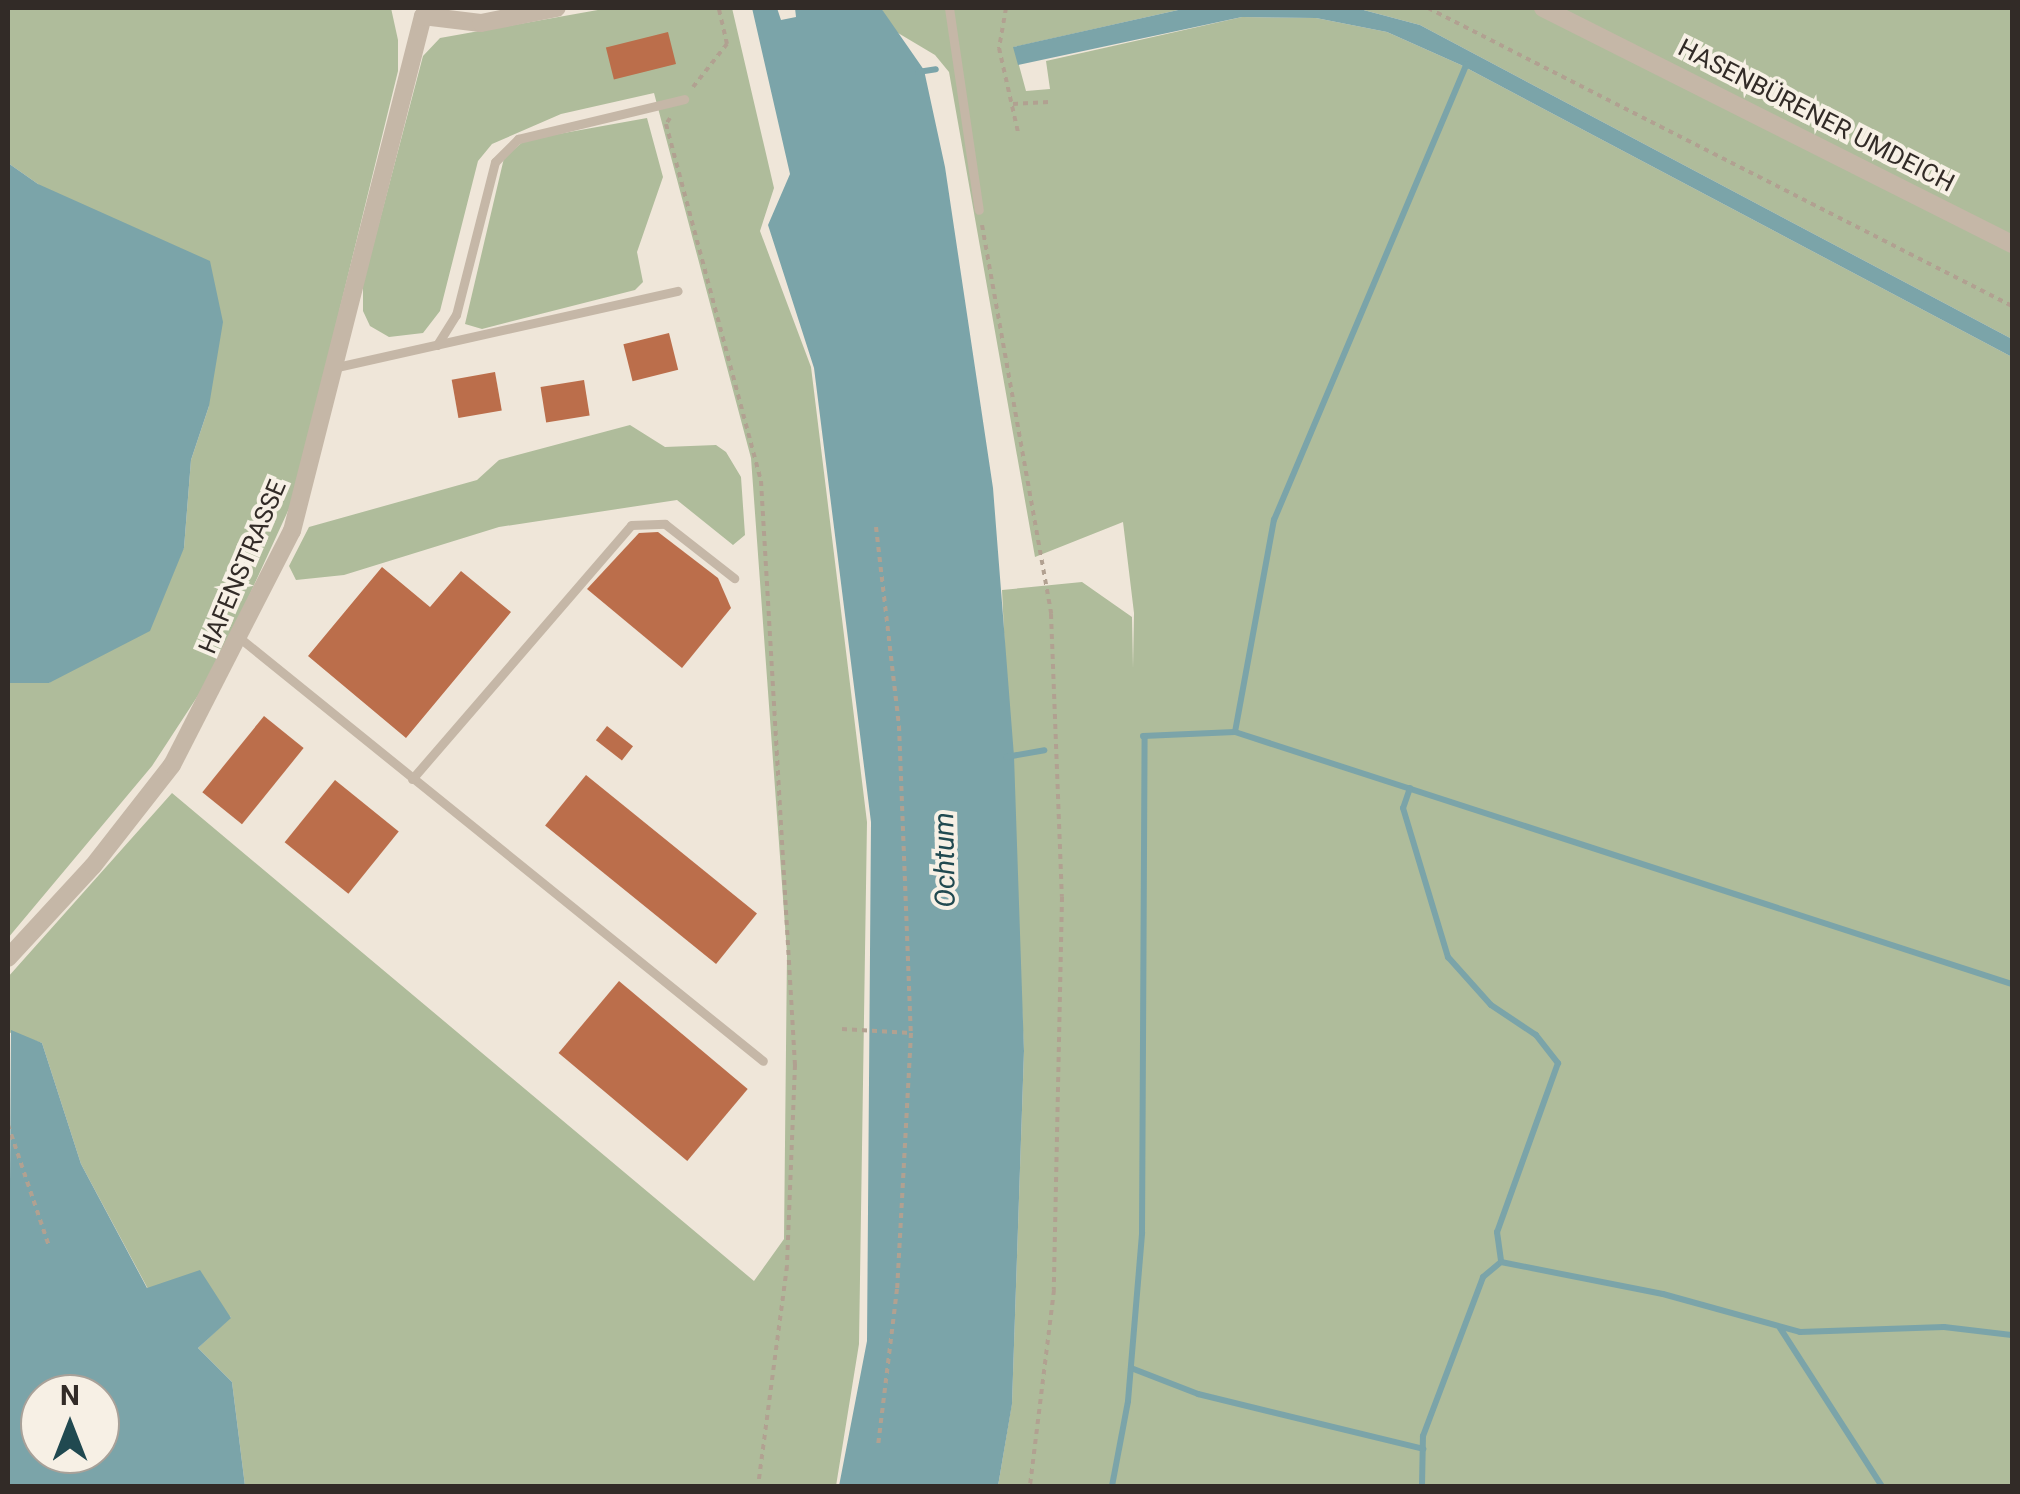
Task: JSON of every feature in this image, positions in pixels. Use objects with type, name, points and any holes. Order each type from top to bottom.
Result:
[{"type":"street","points":[[422,10],[482,23],[557,8]]},
{"type":"street","name":"HASENBÜRENER UMDEICH","points":[[1543,8],[2012,244]]},
{"type":"street","name":"HAFENSTRASSE","points":[[8,958],[163,778],[241,639],[302,503],[422,10]]},
{"type":"lane","points":[[949,8],[979,210]]},
{"type":"lane","points":[[437,345],[456,314],[494,162],[518,139],[684,99]]},
{"type":"lane","points":[[338,367],[678,291]]},
{"type":"lane","points":[[412,779],[631,525],[664,524],[734,578]]},
{"type":"lane","points":[[241,639],[764,1061]]},
{"type":"path","points":[[718,8],[727,44],[666,124],[761,481],[794,1010],[787,1266],[758,1486]]},
{"type":"path","points":[[1006,8],[999,48],[1018,132]]},
{"type":"path","points":[[1428,8],[2012,306]]},
{"type":"path","points":[[1012,104],[1048,102]]},
{"type":"path","points":[[979,210],[1044,559],[1062,878],[1062,1109],[1054,1290],[1030,1486]]},
{"type":"path","points":[[876,527],[899,726],[911,1033],[897,1288],[878,1448]]},
{"type":"path","points":[[842,1029],[911,1033]]},
{"type":"path","points":[[8,1125],[49,1246]]},
{"type":"green space","points":[[8,8],[391,8],[398,40],[398,71],[293,500],[216,668],[152,766],[8,938],[8,683],[49,683],[184,548],[191,460],[209,406],[38,184],[8,163]]},
{"type":"green space","points":[[609,8],[732,8],[774,188],[760,231],[811,367],[867,822],[859,1344],[836,1486],[245,1486],[232,1382],[198,1348],[231,1317],[148,1289],[81,1164],[42,1043],[8,1032],[8,977],[172,793],[754,1281],[784,1239],[787,953],[751,458],[654,93],[561,114],[492,144],[478,161],[440,311],[423,333],[389,337],[370,326],[363,311],[363,284],[423,56],[440,38]]},
{"type":"green space","points":[[881,8],[1187,8],[1014,47],[1026,91],[1050,89],[1046,61],[1242,17],[1316,18],[1387,32],[1461,65],[2012,357],[2012,1486],[998,1486],[1012,1403],[1024,1051],[1002,590],[1082,582],[1132,617],[1133,668],[1134,613],[1123,522],[1035,557],[949,72],[935,55],[893,30]]},
{"type":"green space","points":[[1356,8],[2012,8],[2012,339],[1420,25]]},
{"type":"green space","points":[[647,118],[663,177],[637,252],[643,282],[635,290],[482,329],[465,324],[504,158],[525,140]]},
{"type":"green space","points":[[630,425],[665,447],[716,445],[726,452],[741,477],[745,535],[733,545],[677,500],[499,527],[344,575],[296,580],[289,566],[309,527],[477,480],[499,460]]},
{"type":"water","name":"Ochtum","points":[[752,8],[777,8],[781,20],[796,17],[795,8],[881,8],[924,70],[945,167],[993,488],[1014,756],[1024,1051],[1012,1404],[998,1486],[839,1486],[867,1341],[871,822],[814,368],[768,225],[790,174]]},
{"type":"water","points":[[1187,8],[1356,8],[1420,25],[2012,339],[2012,357],[1461,65],[1387,32],[1316,18],[1242,17],[1018,65],[1013,47]]},
{"type":"water","points":[[8,163],[38,184],[210,261],[223,322],[209,406],[191,460],[184,548],[150,631],[49,683],[8,683]]},
{"type":"water","points":[[11,1030],[42,1043],[81,1164],[147,1288],[200,1270],[231,1318],[198,1348],[232,1382],[245,1486],[8,1486]]},
{"type":"building","points":[[668,32],[676,64],[614,80],[606,47]]},
{"type":"building","points":[[669,333],[678,370],[633,381],[623,344]]},
{"type":"building","points":[[495,372],[502,410],[458,418],[452,380]]},
{"type":"building","points":[[584,380],[590,416],[546,422],[541,387]]},
{"type":"building","points":[[658,532],[718,578],[731,608],[682,668],[587,589],[639,533]]},
{"type":"building","points":[[382,567],[430,607],[461,571],[511,612],[406,738],[308,656]]},
{"type":"building","points":[[264,716],[304,748],[242,824],[202,792]]},
{"type":"building","points":[[607,726],[633,746],[622,761],[596,740]]},
{"type":"building","points":[[586,775],[757,913],[716,964],[545,826]]},
{"type":"building","points":[[335,780],[399,832],[348,894],[285,842]]},
{"type":"building","points":[[619,981],[748,1089],[687,1161],[559,1053]]},
{"type":"waterway","points":[[1235,732],[1274,520],[1467,64]]},
{"type":"waterway","points":[[918,72],[936,69]]},
{"type":"waterway","points":[[1143,736],[1235,732],[2012,984]]},
{"type":"waterway","points":[[1112,1486],[1128,1401],[1142,1233],[1145,736]]},
{"type":"waterway","points":[[1006,757],[1044,750]]},
{"type":"waterway","points":[[1410,788],[1403,808],[1448,957],[1491,1005],[1536,1035],[1558,1063],[1497,1232],[1501,1262]]},
{"type":"waterway","points":[[1422,1486],[1423,1436],[1483,1277],[1501,1262],[1663,1294],[1800,1332],[1944,1327],[2012,1335]]},
{"type":"waterway","points":[[1780,1328],[1882,1486]]},
{"type":"waterway","points":[[1131,1368],[1198,1394],[1423,1449]]}]
